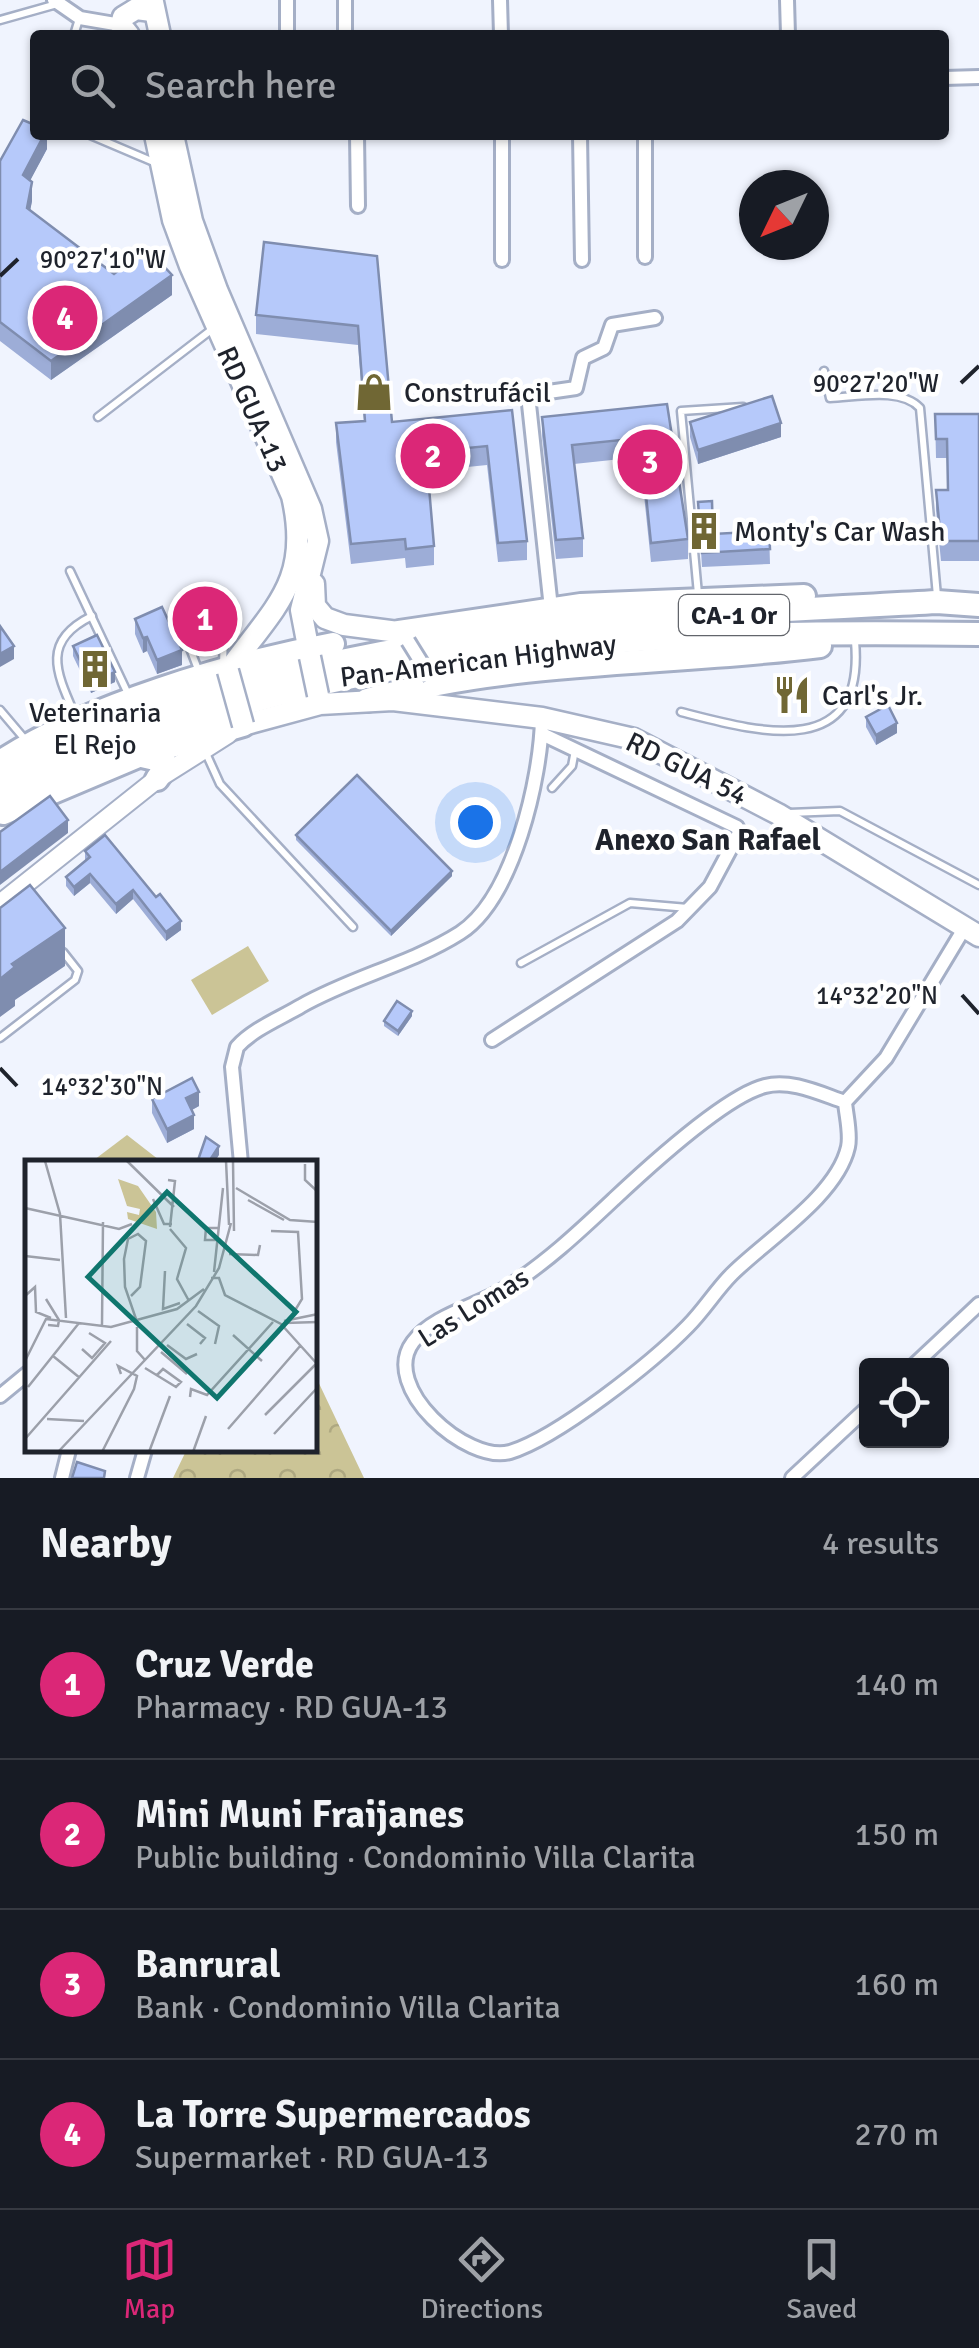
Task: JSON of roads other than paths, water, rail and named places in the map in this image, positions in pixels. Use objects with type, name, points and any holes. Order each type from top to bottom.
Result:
[{"type":"highway","points":[[0,762],[28,744],[78,723],[217,674],[308,653],[552,608],[800,596],[938,602]]},
{"type":"highway","name":"Pan-American Highway","points":[[0,778],[110,730],[204,695],[375,651],[582,622],[938,602],[979,605]]},
{"type":"highway","name":"Pan-American Highway","points":[[2,811],[115,746],[258,696],[382,667],[639,640],[812,633],[979,634]]},
{"type":"highway","points":[[367,700],[432,680],[564,665],[763,653],[938,633]]},
{"type":"highway","points":[[2,811],[138,756],[243,725]]},
{"type":"highway","points":[[138,756],[164,760],[165,768],[157,779]]},
{"type":"main road","points":[[138,11],[155,30]]},
{"type":"main road","name":"RD GUA-13","points":[[156,140],[173,220],[292,496],[301,539],[277,606],[217,674]]},
{"type":"main road","name":"RD GUA-13","points":[[174,140],[192,221],[216,290],[304,485],[318,541],[301,610],[319,699]]},
{"type":"main road","points":[[318,541],[313,596],[320,615],[344,625],[403,635]]},
{"type":"main road","points":[[217,674],[243,725]]},
{"type":"main road","name":"RD GUA 54","points":[[243,725],[319,699],[367,700],[466,708],[660,749],[778,814],[972,931]]},
{"type":"street","points":[[287,0],[287,30]]},
{"type":"street","points":[[345,0],[345,30]]},
{"type":"street","points":[[500,0],[500,30]]},
{"type":"street","points":[[787,0],[788,30]]},
{"type":"street","points":[[56,2],[80,18],[138,11]]},
{"type":"street","points":[[949,78],[979,77]]},
{"type":"street","points":[[357,140],[358,206]]},
{"type":"street","points":[[502,140],[502,260]]},
{"type":"street","points":[[580,140],[582,260]]},
{"type":"street","points":[[645,140],[645,257]]},
{"type":"street","points":[[552,608],[528,396],[580,386],[582,360],[604,348],[612,325],[654,318]]},
{"type":"street","points":[[403,635],[432,680],[466,708]]},
{"type":"street","points":[[5,904],[157,779],[243,725]]},
{"type":"street","points":[[492,1040],[689,908],[710,888],[739,834],[736,826],[575,749],[542,726]]},
{"type":"street","points":[[241,1160],[232,1067],[238,1047],[333,988],[436,946],[477,918],[518,838],[539,770],[542,726]]},
{"type":"street","points":[[846,1102],[886,1058],[972,931]]},
{"type":"street","name":"Las Lomas","points":[[793,1085],[846,1102],[848,1147],[823,1192],[729,1276],[691,1324],[656,1357],[583,1411],[512,1452],[492,1452],[463,1440],[426,1413],[407,1382],[404,1368],[409,1348],[424,1331],[503,1290],[546,1260],[642,1173],[737,1099],[766,1086],[793,1085]]},
{"type":"street","points":[[922,1358],[979,1304]]},
{"type":"street","points":[[0,1396],[25,1375]]},
{"type":"street","points":[[792,1478],[859,1416]]},
{"type":"street","points":[[62,1478],[68,1453]]},
{"type":"street","points":[[137,1478],[144,1453]]},
{"type":"lane","points":[[0,20],[56,2]]},
{"type":"lane","points":[[76,30],[80,18]]},
{"type":"lane","points":[[102,140],[162,166]]},
{"type":"lane","points":[[98,417],[216,326]]},
{"type":"lane","points":[[824,371],[830,398],[898,396],[912,400],[920,408],[938,602]]},
{"type":"lane","points":[[698,600],[681,410],[744,406]]},
{"type":"lane","points":[[70,571],[132,702]]},
{"type":"lane","points":[[197,600],[208,603],[224,631],[217,674],[178,614],[197,600]]},
{"type":"lane","points":[[78,723],[56,662],[58,647],[69,630],[92,616]]},
{"type":"lane","points":[[681,712],[761,733],[790,734],[814,728],[835,715],[854,686],[855,642]]},
{"type":"lane","points":[[0,710],[28,744]]},
{"type":"lane","points":[[204,749],[220,784],[353,927]]},
{"type":"lane","points":[[552,788],[572,766],[575,749]]},
{"type":"lane","points":[[778,814],[840,811],[979,884]]},
{"type":"lane","points":[[520,963],[630,902],[689,908]]},
{"type":"lane","points":[[0,1038],[77,976],[59,946]]},
{"type":"place","name":"La Torre Supermercados","points":[[65,318]]},
{"type":"place","name":"Construfácil","points":[[374,392]]},
{"type":"place","name":"Mini Muni Fraijanes","points":[[433,456]]},
{"type":"place","name":"Banrural","points":[[650,462]]},
{"type":"place","name":"Monty's Car Wash","points":[[704,531]]},
{"type":"place","name":"Cruz Verde","points":[[205,619]]},
{"type":"place","name":"Veterinaria El Rejo","points":[[95,669]]},
{"type":"place","name":"Carl's Jr.","points":[[792,695]]},
{"type":"district","name":"Anexo San Rafael","points":[[708,840]]}]
